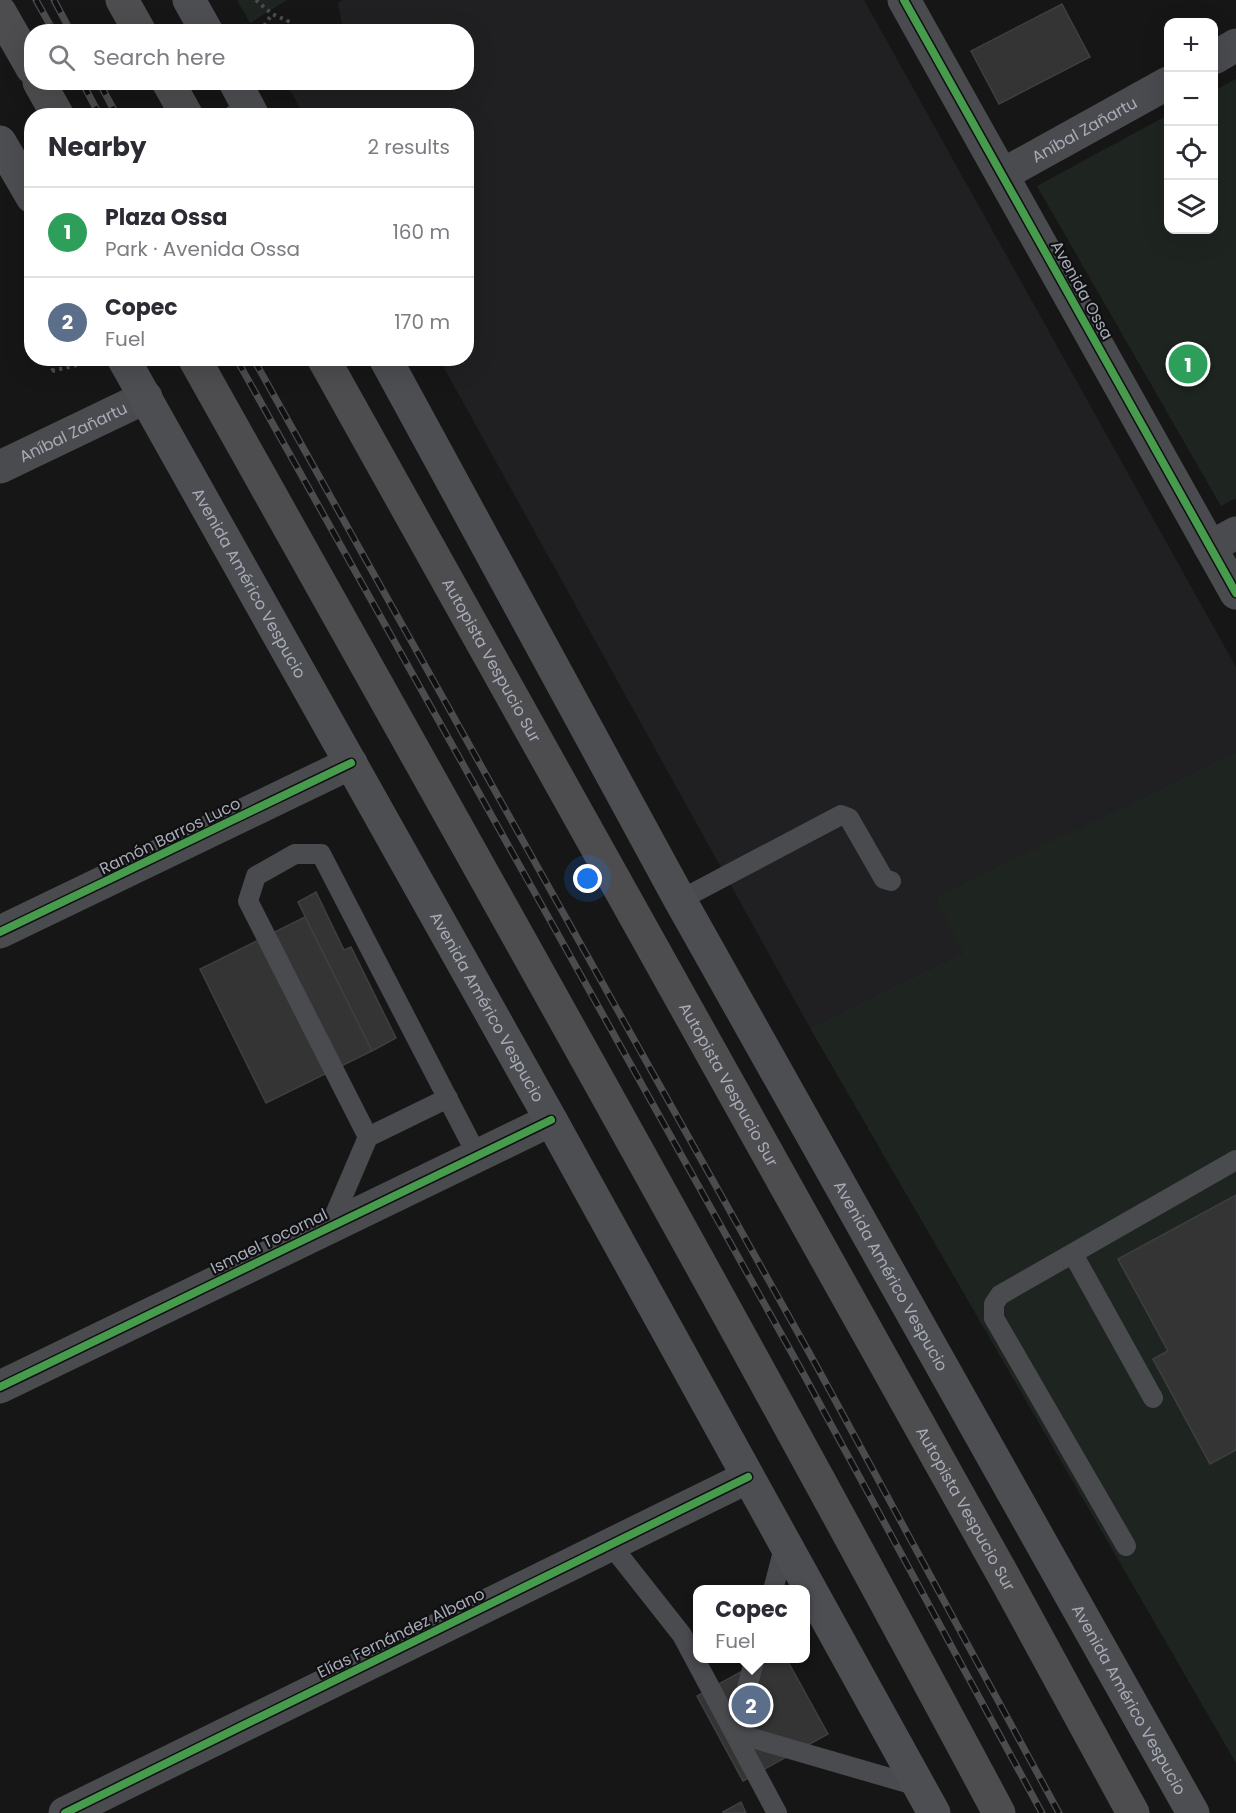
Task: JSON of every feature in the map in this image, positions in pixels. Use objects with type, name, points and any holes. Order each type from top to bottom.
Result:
[{"type":"highway","points":[[122,0],[136,24]]},
{"type":"highway","points":[[0,12],[24,54]]},
{"type":"highway","points":[[43,90],[54,108]]},
{"type":"highway","points":[[172,90],[183,108]]},
{"type":"highway","points":[[198,366],[706,1274],[894,1615],[999,1813]]},
{"type":"highway","name":"Autopista Vespucio Sur","points":[[327,366],[984,1541],[1133,1813]]},
{"type":"main road","points":[[189,0],[202,24]]},
{"type":"main road","points":[[239,90],[249,108]]},
{"type":"main road","points":[[0,142],[24,183]]},
{"type":"main road","name":"Avenida Américo Vespucio","points":[[128,366],[551,1120],[808,1585]]},
{"type":"main road","name":"Avenida Américo Vespucio","points":[[389,366],[680,900],[1193,1813]]},
{"type":"main road","name":"Avenida Américo Vespucio","points":[[810,1589],[928,1800]]},
{"type":"street","name":"Avenida Ossa","points":[[904,0],[1002,175],[1223,540],[1236,593]]},
{"type":"street","points":[[1218,56],[1236,45]]},
{"type":"street","name":"Aníbal Zañartu","points":[[1002,175],[1164,85]]},
{"type":"street","name":"Aníbal Zañartu","points":[[0,467],[146,397]]},
{"type":"street","name":"Ramón Barros Luco","points":[[0,932],[351,763]]},
{"type":"street","name":"Ismael Tocornal","points":[[0,1387],[551,1120]]},
{"type":"street","name":"Elías Fernández Albano","points":[[65,1813],[748,1477]]},
{"type":"lane","points":[[680,900],[841,815],[849,818],[884,879],[891,881]]},
{"type":"lane","points":[[368,1137],[248,901],[256,876],[296,854],[321,854],[477,1155]]},
{"type":"lane","points":[[330,1226],[368,1137],[448,1098]]},
{"type":"lane","points":[[1126,1546],[994,1318],[994,1304],[1000,1295],[1236,1160]]},
{"type":"lane","points":[[1073,1254],[1153,1398]]},
{"type":"lane","points":[[774,1585],[785,1544]]},
{"type":"lane","points":[[611,1545],[682,1635],[693,1655]]},
{"type":"lane","points":[[697,1663],[777,1813]]},
{"type":"lane","points":[[735,1733],[754,1663]]},
{"type":"lane","points":[[735,1733],[928,1800]]},
{"type":"path","points":[[256,0],[272,14],[288,21],[286,24]]},
{"type":"path","points":[[265,24],[272,14]]},
{"type":"path","points":[[229,108],[241,90]]},
{"type":"path","points":[[55,366],[52,371],[73,366]]},
{"type":"shaded area","points":[[237,0],[287,0],[250,23]]},
{"type":"shaded area","points":[[343,0],[864,0],[1236,667],[1236,752],[937,897],[962,953],[810,1028],[443,366],[474,366],[474,108],[300,108],[290,90],[474,90],[474,24],[342,24],[338,3]]},
{"type":"shaded area","points":[[1236,79],[1236,498],[1221,506],[1037,186],[1164,117],[1164,234],[1218,234],[1218,89]]},
{"type":"shaded area","points":[[1236,752],[1236,1763],[810,1028],[962,953],[936,897]]},
{"type":"building","points":[[1062,4],[1090,57],[999,104],[971,51]]},
{"type":"building","points":[[316,892],[344,950],[351,947],[396,1038],[372,1051],[298,902]]},
{"type":"building","points":[[305,917],[372,1051],[266,1103],[200,969]]},
{"type":"building","points":[[1236,1195],[1236,1450],[1210,1464],[1153,1359],[1168,1351],[1118,1259]]},
{"type":"building","points":[[757,1663],[789,1663],[828,1734],[743,1781],[697,1696]]},
{"type":"building","points":[[741,1802],[746,1813],[723,1812]]},
{"type":"railway","points":[[36,0],[50,24]]},
{"type":"railway","points":[[54,0],[67,24]]},
{"type":"railway","points":[[86,90],[96,108]]},
{"type":"railway","points":[[103,90],[113,108]]},
{"type":"railway","points":[[240,366],[803,1373],[1042,1813]]},
{"type":"railway","points":[[257,366],[816,1365],[1059,1813]]},
{"type":"cycle path","points":[[904,0],[1236,593]]},
{"type":"cycle path","points":[[0,932],[351,763]]},
{"type":"cycle path","points":[[0,1387],[551,1120]]},
{"type":"cycle path","points":[[65,1813],[748,1477]]},
{"type":"place","name":"Plaza Ossa","points":[[1188,364]]},
{"type":"place","name":"Copec","points":[[751,1705]]}]
